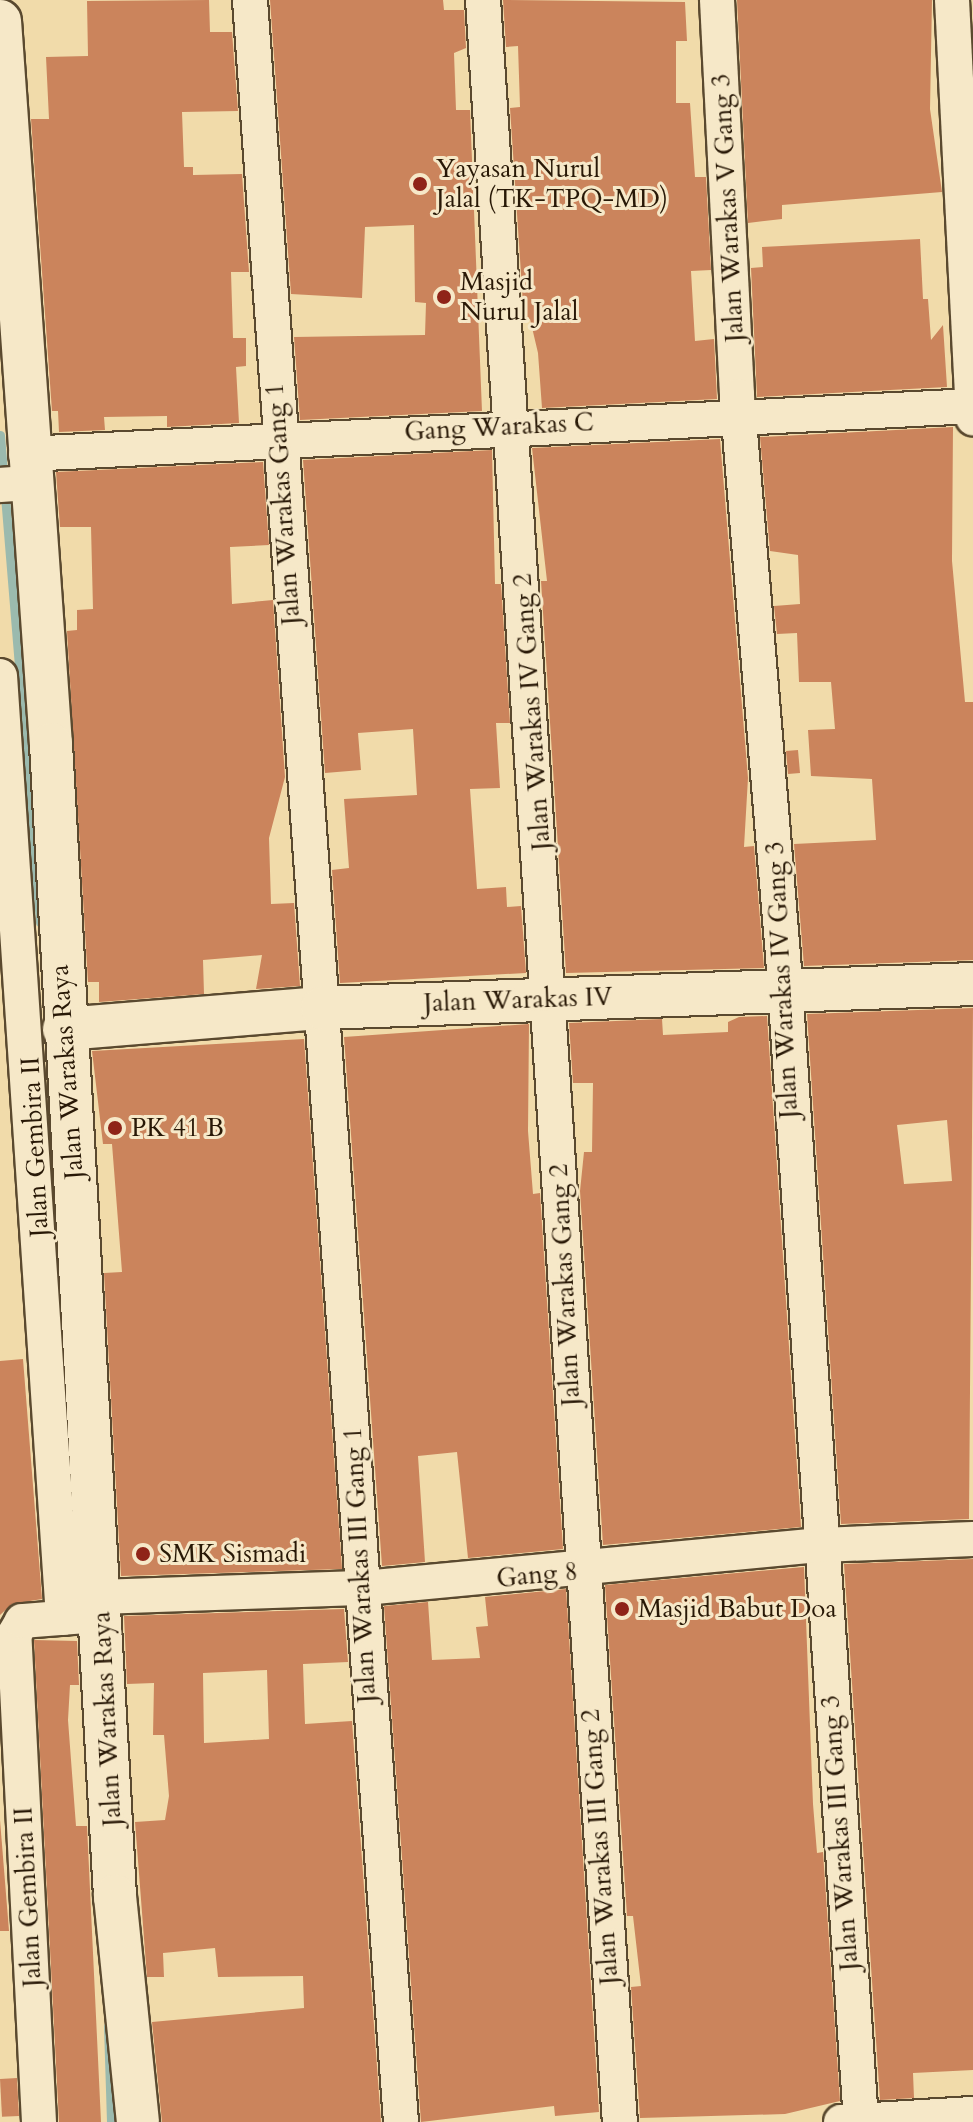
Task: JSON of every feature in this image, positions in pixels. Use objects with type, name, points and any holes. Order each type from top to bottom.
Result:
[{"type":"street","name":"Jalan Warakas Gang 1","points":[[250,0],[278,437],[322,1008]]},
{"type":"street","points":[[483,0],[512,427]]},
{"type":"street","name":"Jalan Warakas V Gang 3","points":[[717,0],[739,415]]},
{"type":"street","points":[[952,0],[973,418]]},
{"type":"street","name":"Jalan Warakas Raya","points":[[0,21],[9,377],[17,476],[23,746],[39,998],[87,1612],[138,2122]]},
{"type":"street","name":"Gang Warakas C","points":[[17,476],[278,437],[973,406]]},
{"type":"street","name":"Jalan Warakas IV Gang 3","points":[[739,415],[786,992],[821,1545]]},
{"type":"street","name":"Jalan Warakas IV Gang 2","points":[[512,427],[550,998]]},
{"type":"street","points":[[0,676],[23,746]]},
{"type":"street","name":"Jalan Warakas IV","points":[[39,998],[322,1008],[973,984]]},
{"type":"street","name":"Jalan Warakas Gang 2","points":[[550,998],[580,1572]]},
{"type":"street","name":"Jalan Warakas III Gang 1","points":[[322,1008],[401,2122]]},
{"type":"street","name":"Gang 8","points":[[87,1612],[580,1572],[821,1545],[973,1539]]},
{"type":"street","name":"Jalan Warakas III Gang 3","points":[[821,1545],[854,2122]]},
{"type":"street","name":"Jalan Warakas III Gang 2","points":[[580,1572],[620,2122]]},
{"type":"street","name":"Jalan Gembira II","points":[[39,2122],[14,1635],[22,1621],[87,1612]]},
{"type":"street","points":[[854,2122],[973,2114]]},
{"type":"building","points":[[209,0],[210,32],[232,32],[238,111],[182,112],[184,167],[193,167],[193,175],[242,174],[249,272],[231,272],[233,338],[246,338],[246,366],[236,367],[239,423],[167,427],[167,416],[104,417],[105,430],[59,432],[58,411],[52,411],[31,119],[49,119],[46,57],[88,56],[87,1]]},
{"type":"building","points":[[270,0],[443,0],[444,10],[464,10],[466,48],[454,53],[456,110],[470,110],[482,411],[300,420],[294,337],[425,335],[426,303],[415,302],[414,225],[365,227],[362,298],[291,294]]},
{"type":"building","points":[[503,0],[685,2],[687,41],[676,41],[676,103],[690,103],[695,177],[706,177],[711,270],[691,271],[695,341],[714,339],[717,399],[542,408],[538,353],[530,319],[524,319],[510,108],[520,107],[518,46],[506,47]]},
{"type":"building","points":[[737,0],[932,0],[930,109],[942,192],[782,205],[782,219],[748,223]]},
{"type":"building","points":[[920,239],[923,299],[928,299],[931,340],[943,325],[947,387],[757,397],[751,268],[763,267],[762,247]]},
{"type":"building","points":[[953,427],[952,561],[965,702],[973,702],[973,960],[804,966],[794,844],[876,840],[872,779],[811,776],[808,730],[835,729],[831,682],[799,682],[797,633],[777,634],[774,606],[800,604],[798,555],[770,551],[760,437]]},
{"type":"building","points":[[720,439],[748,778],[744,847],[754,846],[764,968],[566,973],[541,581],[547,581],[532,448]]},
{"type":"building","points":[[492,450],[495,584],[501,584],[510,723],[496,723],[500,788],[470,789],[477,889],[506,887],[507,907],[521,906],[526,973],[340,983],[332,870],[349,868],[344,799],[417,795],[413,729],[358,733],[361,770],[325,773],[303,460]]},
{"type":"building","points":[[263,462],[269,545],[230,547],[232,604],[273,600],[285,777],[269,838],[271,904],[294,903],[300,986],[256,989],[262,955],[203,960],[204,994],[99,1002],[99,982],[88,982],[67,631],[77,630],[77,610],[93,609],[91,527],[60,527],[56,472]]},
{"type":"building","points":[[798,750],[800,773],[788,774],[786,751]]},
{"type":"building","points":[[973,1008],[969,1519],[841,1524],[807,1014]],"holes":[[[947,1120],[952,1181],[904,1184],[897,1125]]]},
{"type":"building","points":[[767,1016],[801,1527],[603,1545],[580,1191],[584,1152],[592,1152],[593,1083],[573,1083],[569,1023],[662,1019],[663,1035],[728,1032],[728,1022],[739,1017]]},
{"type":"building","points":[[529,1024],[528,1131],[533,1194],[540,1193],[563,1549],[468,1558],[457,1452],[418,1456],[425,1562],[382,1566],[344,1037]]},
{"type":"building","points":[[304,1039],[342,1569],[121,1576],[104,1273],[122,1272],[112,1144],[103,1144],[92,1051]]},
{"type":"building","points":[[23,1359],[42,1599],[12,1604],[0,1615],[0,1361]]},
{"type":"building","points":[[973,1559],[973,2070],[913,2073],[914,2098],[880,2100],[844,1564]]},
{"type":"building","points":[[804,1567],[813,1804],[817,1853],[823,1852],[840,2101],[785,2114],[640,2118],[631,1987],[641,1986],[633,1916],[627,1916],[605,1585]]},
{"type":"building","points":[[566,1589],[599,2112],[555,2116],[554,2106],[421,2122],[384,1606],[428,1602],[432,1660],[480,1658],[476,1627],[488,1626],[485,1597]]},
{"type":"building","points":[[344,1609],[348,1662],[303,1664],[305,1724],[352,1721],[381,2122],[162,2122],[152,2022],[304,2008],[303,1976],[218,1977],[215,1948],[163,1953],[164,1977],[147,1977],[135,1822],[165,1820],[169,1796],[164,1735],[153,1735],[154,1683],[127,1684],[124,1616]],"holes":[[[267,1670],[269,1739],[204,1743],[203,1673]]]},
{"type":"building","points":[[34,1640],[77,1641],[79,1685],[70,1685],[68,1720],[76,1826],[87,1826],[101,2122],[59,2122]]},
{"type":"building","points":[[0,1820],[9,1931],[0,1931]]},
{"type":"building","points":[[17,2078],[19,2116],[2,2117],[0,2079]]},
{"type":"waterway","points":[[0,435],[40,922]]},
{"type":"waterway","points":[[108,2026],[111,2122]]},
{"type":"place","name":"Yayasan Nurul Jalal (TK-TPQ-MD)","points":[[420,184]]},
{"type":"place","name":"Masjid Nurul Jalal","points":[[444,297]]},
{"type":"place","name":"PK 41 B","points":[[115,1128]]},
{"type":"place","name":"SMK Sismadi","points":[[143,1554]]},
{"type":"place","name":"Masjid Babut Doa","points":[[622,1609]]}]
